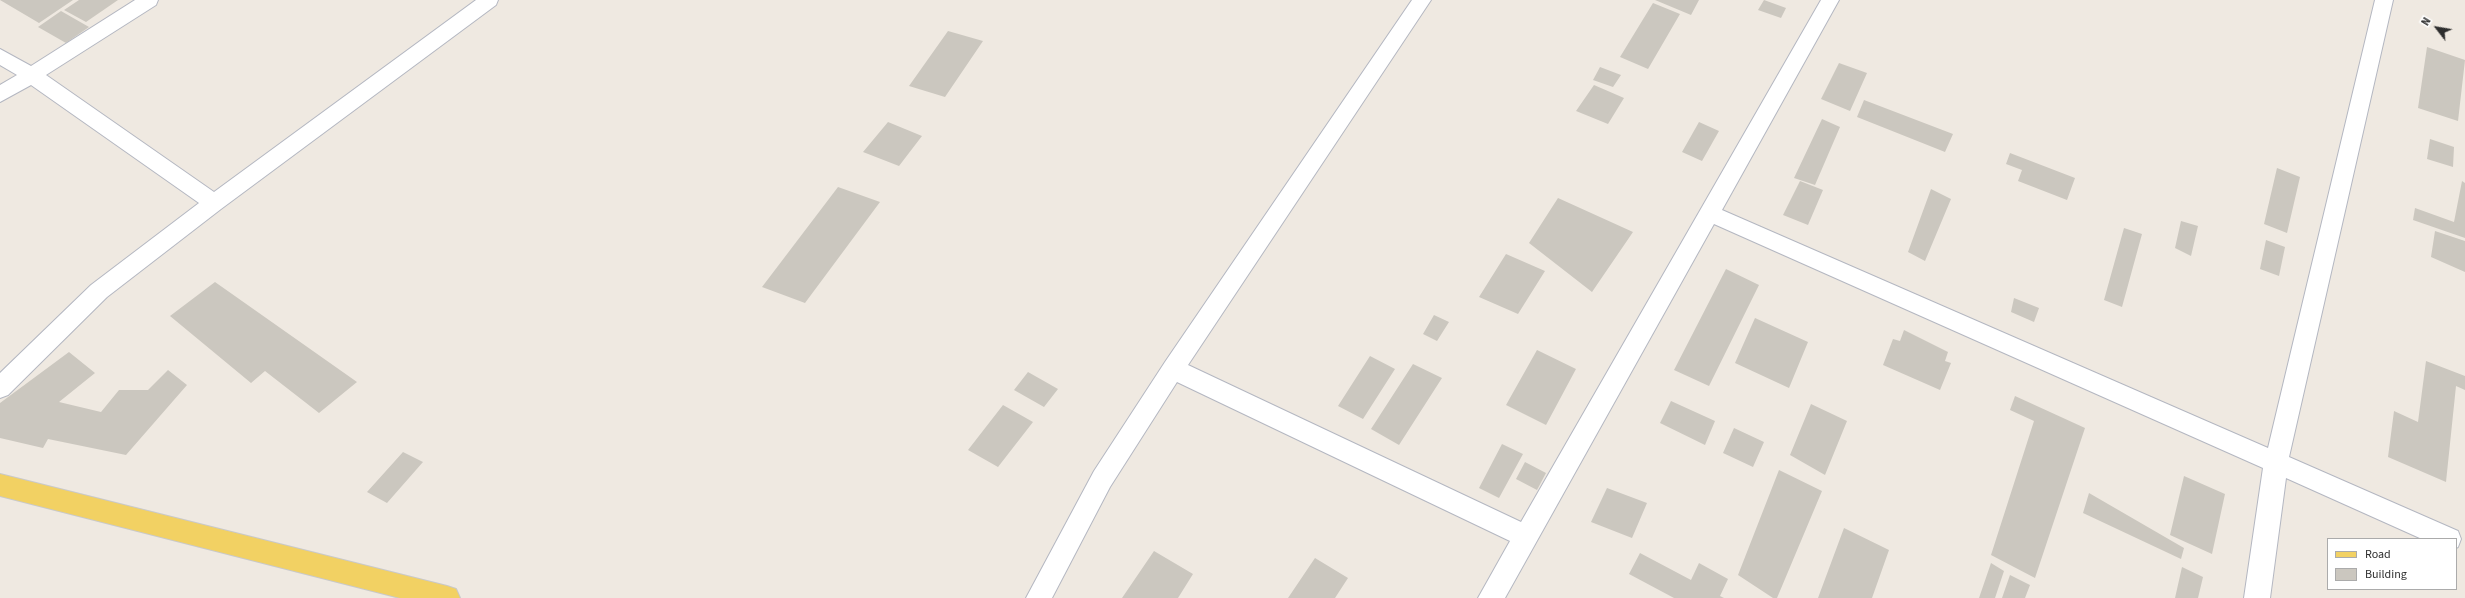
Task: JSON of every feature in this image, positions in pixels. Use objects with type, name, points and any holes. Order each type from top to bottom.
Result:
[{"type":"main road","points":[[0,485],[447,598]]},
{"type":"street","points":[[0,96],[149,0]]},
{"type":"street","points":[[0,388],[99,291],[214,203],[489,0]]},
{"type":"street","points":[[1039,598],[1102,479],[1173,369],[1422,0]]},
{"type":"street","points":[[1491,598],[1830,0]]},
{"type":"street","points":[[2257,598],[2276,463],[2384,0]]},
{"type":"street","points":[[0,56],[32,75],[214,203]]},
{"type":"street","points":[[1709,213],[2448,538]]},
{"type":"street","points":[[1173,369],[1526,537]]},
{"type":"building","points":[[0,0],[73,0],[39,23]]},
{"type":"building","points":[[79,0],[118,0],[86,22],[64,10]]},
{"type":"building","points":[[1655,0],[1699,0],[1691,15]]},
{"type":"building","points":[[1764,0],[1786,8],[1781,18],[1758,10]]},
{"type":"building","points":[[1653,3],[1680,14],[1648,69],[1620,57]]},
{"type":"building","points":[[61,11],[89,27],[66,43],[38,27]]},
{"type":"building","points":[[948,31],[983,41],[945,97],[909,86]]},
{"type":"building","points":[[2427,47],[2465,60],[2458,121],[2418,108]]},
{"type":"building","points":[[1839,63],[1867,73],[1850,111],[1821,99]]},
{"type":"building","points":[[1600,67],[1621,75],[1613,87],[1593,80]]},
{"type":"building","points":[[1594,85],[1624,98],[1608,124],[1576,111]]},
{"type":"building","points":[[1864,100],[1953,134],[1945,152],[1857,117]]},
{"type":"building","points":[[1822,119],[1840,127],[1815,185],[1794,178]]},
{"type":"building","points":[[888,122],[922,136],[899,166],[863,152]]},
{"type":"building","points":[[1699,122],[1719,131],[1702,161],[1682,152]]},
{"type":"building","points":[[2430,139],[2454,147],[2453,167],[2427,159]]},
{"type":"building","points":[[2010,153],[2075,178],[2067,200],[2018,181],[2022,170],[2006,164]]},
{"type":"building","points":[[2277,168],[2300,177],[2287,233],[2264,224]]},
{"type":"building","points":[[1800,181],[1823,190],[1808,225],[1783,215]]},
{"type":"building","points":[[2462,181],[2465,183],[2465,238],[2413,220],[2415,208],[2454,222]]},
{"type":"building","points":[[838,187],[880,202],[805,303],[762,287]]},
{"type":"building","points":[[1931,189],[1951,199],[1925,261],[1908,252]]},
{"type":"building","points":[[1558,198],[1633,232],[1592,292],[1529,243]]},
{"type":"building","points":[[2181,221],[2198,226],[2191,256],[2175,248]]},
{"type":"building","points":[[2124,228],[2142,234],[2122,307],[2104,300]]},
{"type":"building","points":[[2435,231],[2465,241],[2465,272],[2431,257]]},
{"type":"building","points":[[2266,240],[2285,247],[2279,276],[2260,269]]},
{"type":"building","points":[[1506,254],[1545,271],[1518,314],[1479,297]]},
{"type":"building","points":[[1726,269],[1759,285],[1709,386],[1674,370]]},
{"type":"building","points":[[215,282],[357,382],[319,413],[265,371],[251,383],[170,316]]},
{"type":"building","points":[[2014,298],[2039,308],[2034,322],[2011,312]]},
{"type":"building","points":[[1434,315],[1449,322],[1437,341],[1423,334]]},
{"type":"building","points":[[1755,318],[1808,342],[1789,388],[1735,363]]},
{"type":"building","points":[[1904,330],[1948,352],[1945,361],[1951,363],[1940,390],[1883,365],[1893,339],[1900,341]]},
{"type":"building","points":[[1537,350],[1576,369],[1546,425],[1506,405]]},
{"type":"building","points":[[69,352],[95,373],[59,402],[101,412],[119,390],[148,390],[168,370],[187,385],[126,455],[48,439],[43,448],[0,438],[0,403]]},
{"type":"building","points":[[1370,356],[1395,369],[1363,419],[1338,406]]},
{"type":"building","points":[[2426,361],[2465,376],[2465,390],[2456,386],[2446,482],[2388,457],[2394,411],[2418,422]]},
{"type":"building","points":[[1413,364],[1442,378],[1399,445],[1371,429]]},
{"type":"building","points":[[1028,372],[1058,389],[1044,407],[1014,390]]},
{"type":"building","points":[[2015,396],[2085,428],[2035,578],[1991,555],[2034,421],[2010,410]]},
{"type":"building","points":[[1671,401],[1715,421],[1705,445],[1660,423]]},
{"type":"building","points":[[1811,404],[1847,421],[1825,475],[1790,455]]},
{"type":"building","points":[[1003,405],[1033,422],[998,467],[968,450]]},
{"type":"building","points":[[1734,428],[1764,442],[1753,467],[1723,453]]},
{"type":"building","points":[[1502,444],[1523,454],[1499,498],[1479,488]]},
{"type":"building","points":[[403,452],[423,462],[387,503],[367,492]]},
{"type":"building","points":[[1525,462],[1546,473],[1537,490],[1516,479]]},
{"type":"building","points":[[1779,470],[1822,491],[1777,598],[1773,598],[1738,575]]},
{"type":"building","points":[[2184,476],[2225,494],[2212,554],[2170,535]]},
{"type":"building","points":[[1607,488],[1647,503],[1632,538],[1591,522]]},
{"type":"building","points":[[2089,493],[2184,548],[2181,559],[2083,513]]},
{"type":"building","points":[[1844,528],[1889,550],[1872,598],[1818,598]]},
{"type":"building","points":[[1154,551],[1193,574],[1178,598],[1122,598]]},
{"type":"building","points":[[1640,553],[1691,580],[1699,563],[1728,579],[1720,596],[1724,598],[1674,598],[1629,574]]},
{"type":"building","points":[[1315,558],[1348,578],[1335,598],[1288,598]]},
{"type":"building","points":[[1991,563],[2004,571],[1995,598],[1979,598]]},
{"type":"building","points":[[2182,567],[2203,577],[2198,598],[2175,598]]},
{"type":"building","points":[[2010,575],[2030,585],[2025,598],[2002,598]]}]
